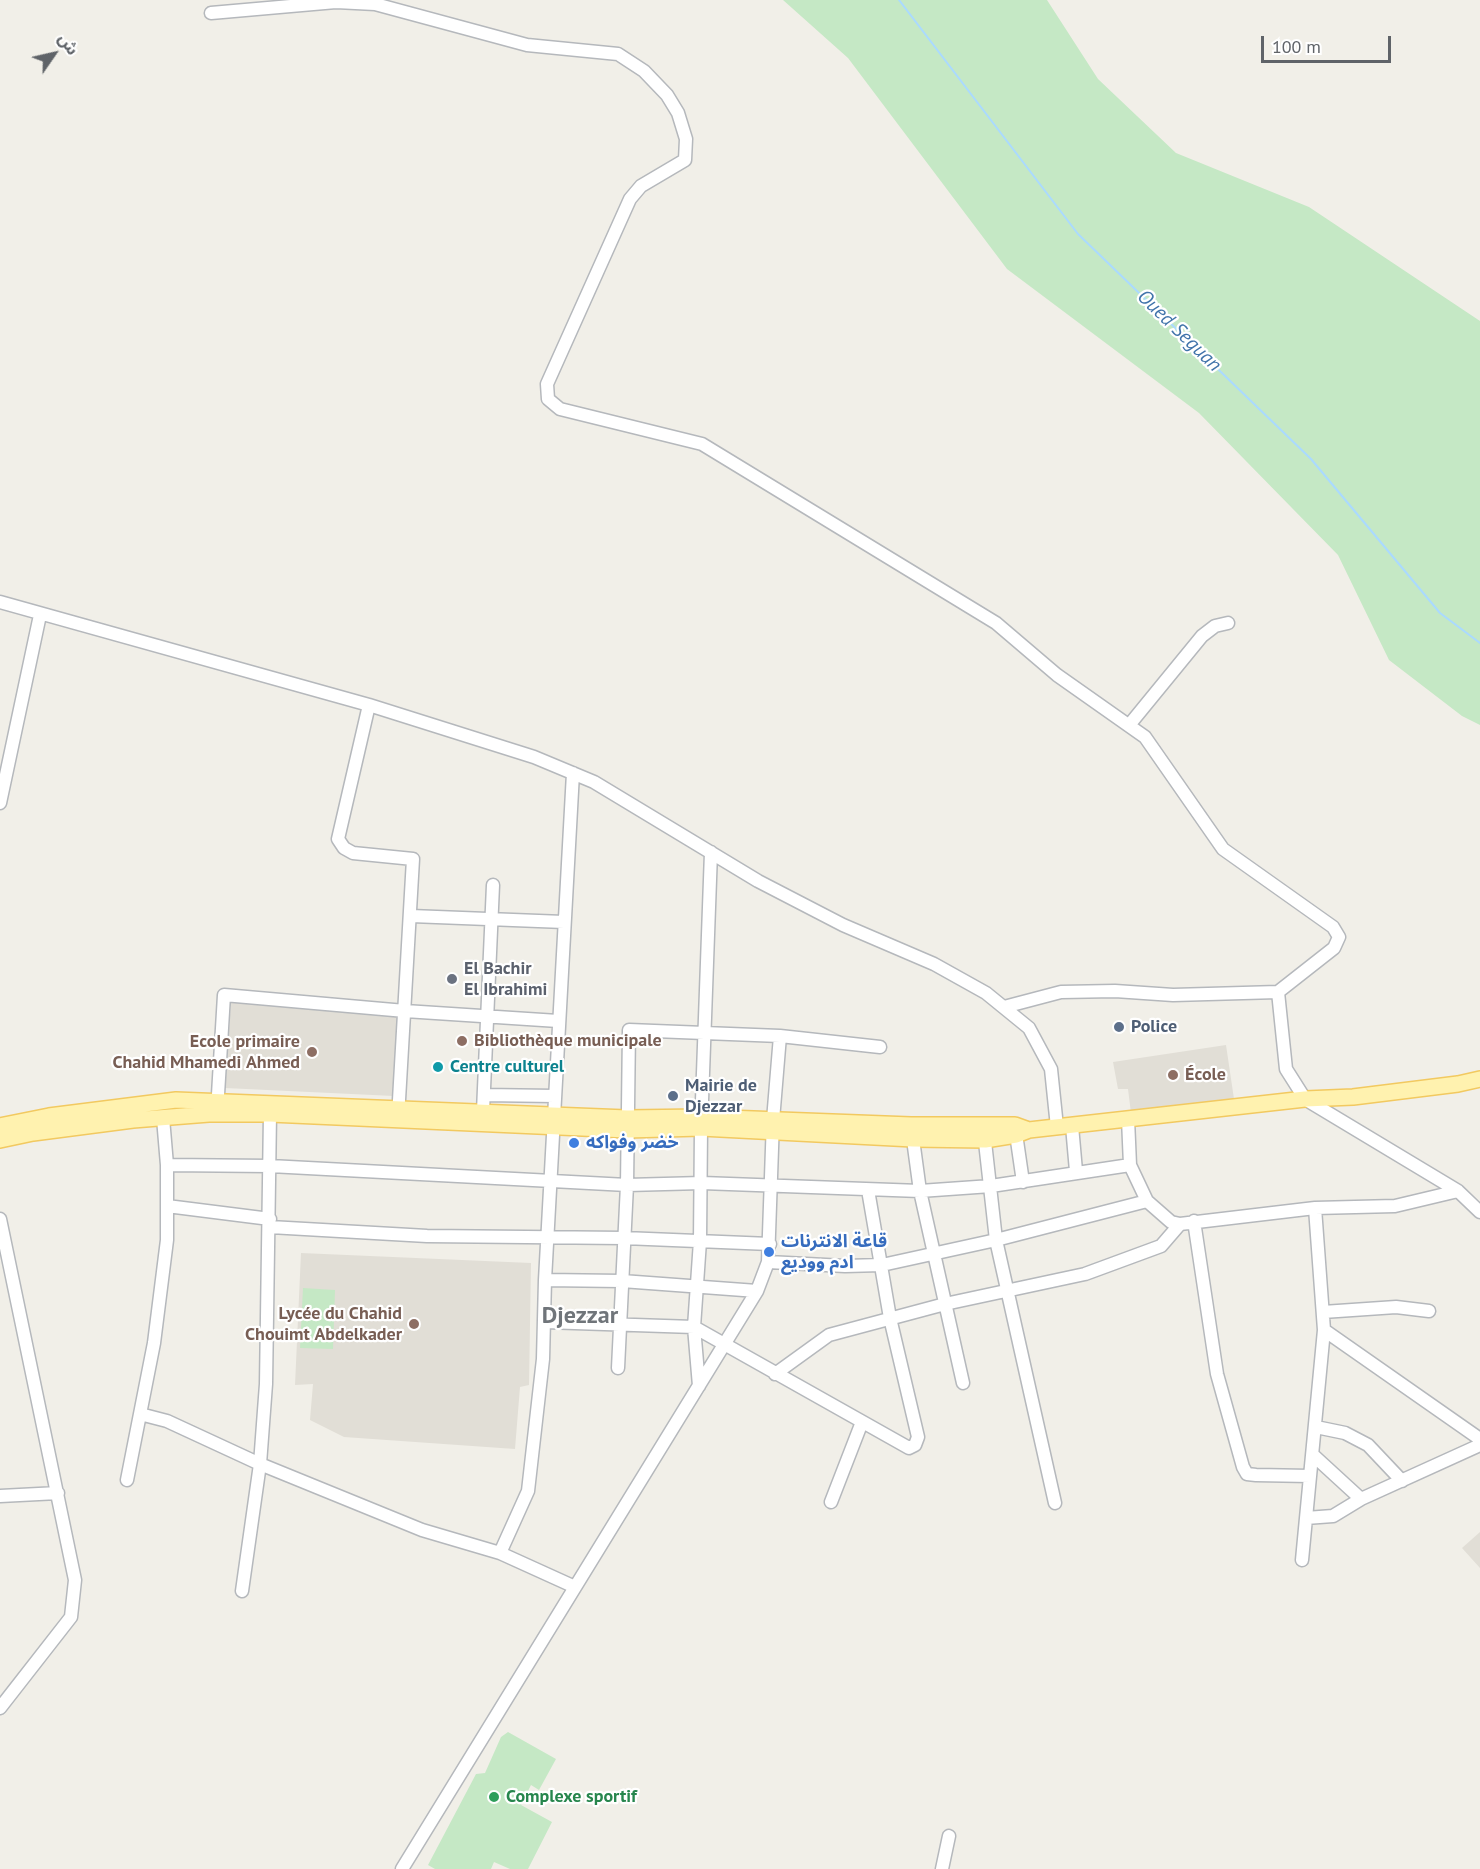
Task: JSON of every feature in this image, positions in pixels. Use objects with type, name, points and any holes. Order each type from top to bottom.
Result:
[{"type":"main road","points":[[0,1140],[33,1133],[163,1118],[218,1108],[627,1124],[701,1123],[984,1133],[1305,1099],[1365,1096],[1480,1079]]},
{"type":"main road","points":[[0,1126],[144,1102],[176,1100],[270,1114],[399,1114],[483,1111],[554,1121]]},
{"type":"street","points":[[211,13],[336,2],[375,4],[527,45],[618,54],[644,71],[667,95],[678,113],[686,139],[685,160],[641,186],[630,199],[547,384],[548,399],[560,409],[702,444],[996,623],[1057,675],[1130,724],[1145,737],[1223,849],[1333,927],[1339,937],[1334,948],[1278,992],[1185,995],[1115,991],[1060,993],[1004,1007]]},
{"type":"street","points":[[0,602],[369,705],[534,757],[594,782],[711,852],[843,925],[934,964],[986,993],[1004,1007],[1029,1028],[1051,1069],[1076,1171]]},
{"type":"street","points":[[0,803],[40,615]]},
{"type":"street","points":[[1130,724],[1202,636],[1215,626],[1228,622]]},
{"type":"street","points":[[369,705],[339,839],[344,849],[353,853],[413,859],[399,1114]]},
{"type":"street","points":[[500,1553],[528,1491],[546,1322],[545,1280],[573,773]]},
{"type":"street","points":[[699,1386],[694,1326],[700,1241],[701,1123],[711,852]]},
{"type":"street","points":[[483,1111],[493,885]]},
{"type":"street","points":[[411,916],[564,922]]},
{"type":"street","points":[[1278,992],[1286,1069],[1305,1099],[1458,1191],[1480,1212]]},
{"type":"street","points":[[218,1108],[224,995],[405,1011],[558,1021]]},
{"type":"street","points":[[618,1368],[627,1185],[629,1030],[780,1036],[880,1047]]},
{"type":"street","points":[[402,1869],[757,1291],[768,1262],[770,1244],[773,1126],[780,1036]]},
{"type":"street","points":[[484,1095],[555,1096]]},
{"type":"street","points":[[242,1591],[260,1464],[266,1384],[270,1114]]},
{"type":"street","points":[[127,1480],[154,1343],[167,1240],[167,1165],[163,1118]]},
{"type":"street","points":[[1128,1119],[1130,1165],[1147,1201],[1171,1222],[1180,1224],[1315,1208],[1395,1206],[1458,1191]]},
{"type":"street","points":[[1020,1130],[1023,1182]]},
{"type":"street","points":[[912,1132],[920,1191],[963,1383]]},
{"type":"street","points":[[984,1133],[996,1240],[1055,1503]]},
{"type":"street","points":[[167,1165],[270,1166],[627,1185],[702,1183],[920,1191],[991,1186],[1076,1171],[1130,1165]]},
{"type":"street","points":[[546,1322],[694,1326],[724,1346],[909,1449],[915,1445],[918,1437],[890,1318],[868,1190]]},
{"type":"street","points":[[768,1262],[845,1266],[882,1265],[996,1240],[1147,1201]]},
{"type":"street","points":[[167,1206],[270,1223],[427,1236],[548,1236],[770,1244]]},
{"type":"street","points":[[1302,1560],[1324,1330],[1315,1208]]},
{"type":"street","points":[[0,1219],[75,1580],[71,1617],[0,1708]]},
{"type":"street","points":[[1194,1221],[1217,1374],[1231,1416],[1243,1467],[1247,1474],[1310,1476]]},
{"type":"street","points":[[775,1374],[829,1335],[945,1304],[1085,1274],[1161,1246],[1180,1224]]},
{"type":"street","points":[[545,1280],[622,1281],[757,1291]]},
{"type":"street","points":[[1323,1312],[1396,1307],[1429,1311]]},
{"type":"street","points":[[1324,1330],[1480,1439]]},
{"type":"street","points":[[140,1414],[167,1421],[260,1464],[423,1530],[500,1553],[575,1587]]},
{"type":"street","points":[[831,1502],[862,1422]]},
{"type":"street","points":[[1316,1427],[1345,1433],[1368,1445],[1402,1481]]},
{"type":"street","points":[[1306,1518],[1333,1516],[1361,1500],[1480,1445]]},
{"type":"street","points":[[1312,1455],[1361,1500]]},
{"type":"street","points":[[0,1497],[58,1493]]},
{"type":"street","points":[[942,1869],[948,1836]]},
{"type":"shaded area","name":"Ecole primaire Chahid Mhamedi Ahmed","points":[[231,1002],[398,1016],[394,1096],[225,1088]]},
{"type":"shaded area","name":"École","points":[[1226,1045],[1234,1099],[1131,1113],[1128,1089],[1118,1089],[1113,1062]]},
{"type":"shaded area","name":"Lycée du Chahid Chouimt Abdelkader","points":[[301,1253],[531,1263],[529,1385],[520,1387],[515,1449],[344,1437],[310,1420],[313,1384],[295,1385]]},
{"type":"shaded area","points":[[1480,1532],[1480,1568],[1462,1548]]},
{"type":"green space","points":[[783,0],[1047,0],[1098,79],[1176,153],[1309,207],[1480,321],[1480,725],[1462,716],[1389,660],[1338,555],[1199,413],[1007,269],[848,58]]},
{"type":"green space","points":[[303,1288],[335,1290],[333,1349],[300,1348]]},
{"type":"green space","name":"Complexe sportif","points":[[508,1732],[556,1759],[539,1790],[531,1785],[521,1805],[552,1822],[528,1869],[510,1869],[494,1862],[491,1869],[435,1869],[428,1865],[476,1774],[485,1773],[501,1737]]},
{"type":"waterway","name":"Oued Seguan","points":[[899,0],[1078,234],[1311,459],[1440,613],[1480,643]]},
{"type":"place","name":"El Bachir El Ibrahimi","points":[[452,979]]},
{"type":"place","name":"Police","points":[[1119,1027]]},
{"type":"place","name":"Bibliothèque municipale","points":[[462,1041]]},
{"type":"place","name":"Ecole primaire Chahid Mhamedi Ahmed","points":[[312,1052]]},
{"type":"place","name":"Centre culturel","points":[[438,1067]]},
{"type":"place","name":"École","points":[[1173,1075]]},
{"type":"place","name":"Mairie de Djezzar","points":[[673,1096]]},
{"type":"place","name":"خضر وفواكه","points":[[574,1143]]},
{"type":"place","name":"قاعة الانترنات ادم ووديع","points":[[769,1252]]},
{"type":"place","name":"Lycée du Chahid Chouimt Abdelkader","points":[[414,1324]]},
{"type":"place","name":"Complexe sportif","points":[[494,1797]]},
{"type":"district","name":"Djezzar","points":[[580,1316]]}]
